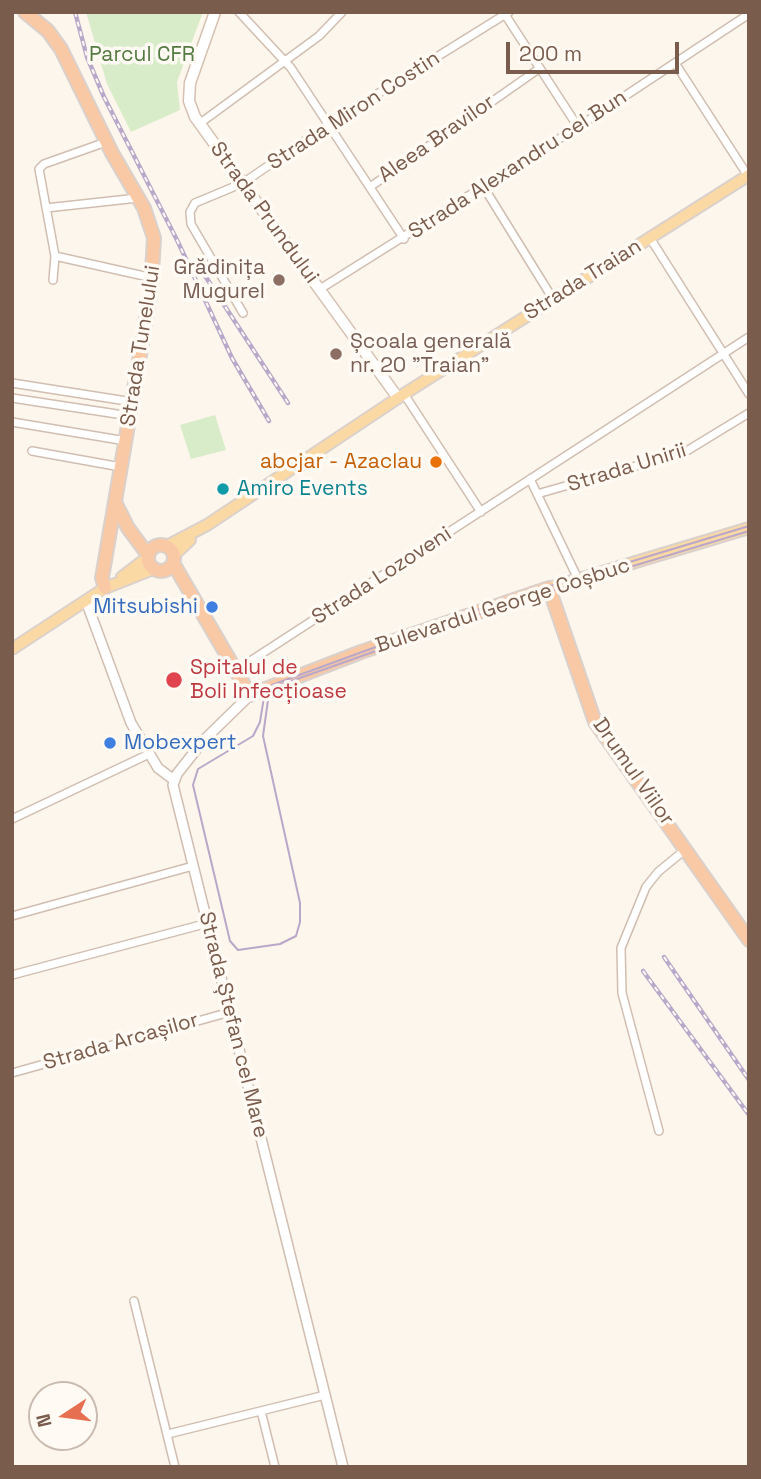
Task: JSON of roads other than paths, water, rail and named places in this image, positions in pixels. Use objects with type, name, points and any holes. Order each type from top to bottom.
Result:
[{"type":"highway","name":"Strada Tunelului","points":[[25,12],[48,31],[61,49],[106,142],[138,198],[154,238],[153,278],[102,578],[105,588]]},
{"type":"highway","points":[[116,504],[123,520],[139,542],[160,558],[250,695]]},
{"type":"highway","name":"Bulevardul George Coșbuc","points":[[250,695],[361,652],[549,588]]},
{"type":"highway","name":"Drumul Viilor","points":[[549,588],[595,722],[749,940]]},
{"type":"main road","name":"Strada Prundului","points":[[215,12],[188,92],[191,108],[320,289],[401,396]]},
{"type":"main road","name":"Strada Traian","points":[[12,649],[105,588],[160,558],[401,396],[749,176]]},
{"type":"main road","name":"Bulevardul George Coșbuc","points":[[549,588],[749,528]]},
{"type":"street","points":[[239,12],[284,60],[404,239]]},
{"type":"street","points":[[200,124],[319,36],[342,12]]},
{"type":"street","points":[[506,13],[578,127]]},
{"type":"street","name":"Strada Miron Costin","points":[[243,313],[197,239],[190,212],[199,201],[243,183],[329,124],[506,13]]},
{"type":"street","name":"Strada Alexandru cel Bun","points":[[320,289],[404,239],[749,14]]},
{"type":"street","points":[[675,63],[749,176]]},
{"type":"street","name":"Aleea Bravilor","points":[[370,187],[540,68]]},
{"type":"street","points":[[53,280],[55,256],[40,167],[106,142]]},
{"type":"street","points":[[484,187],[553,299]]},
{"type":"street","points":[[46,208],[138,198]]},
{"type":"street","points":[[650,238],[749,394]]},
{"type":"street","points":[[55,256],[153,278]]},
{"type":"street","name":"Strada Lozoveni","points":[[234,671],[749,337]]},
{"type":"street","points":[[12,383],[133,402]]},
{"type":"street","name":"Strada Prundului","points":[[401,396],[481,512]]},
{"type":"street","points":[[12,398],[130,416]]},
{"type":"street","name":"Strada Unirii","points":[[537,494],[685,452],[749,413]]},
{"type":"street","points":[[12,422],[126,441]]},
{"type":"street","points":[[32,452],[122,467]]},
{"type":"street","points":[[530,479],[578,579]]},
{"type":"street","points":[[86,601],[125,708],[149,754],[162,772],[174,780]]},
{"type":"street","name":"Bulevardul George Coșbuc","points":[[174,780],[203,741],[250,695]]},
{"type":"street","points":[[12,819],[149,754]]},
{"type":"street","name":"Strada Ștefan cel Mare","points":[[174,780],[343,1467]]},
{"type":"street","points":[[659,1131],[622,993],[621,948],[646,887],[658,872],[686,849]]},
{"type":"street","points":[[12,916],[193,866]]},
{"type":"street","points":[[12,975],[208,923]]},
{"type":"street","name":"Strada Arcașilor","points":[[12,1073],[230,1012]]},
{"type":"street","points":[[134,1301],[175,1467]]},
{"type":"street","points":[[168,1434],[326,1395]]},
{"type":"street","points":[[261,1411],[275,1467]]},
{"type":"tram line","points":[[749,526],[507,599],[272,685],[264,697],[260,722],[253,736],[198,769],[193,785],[230,941],[238,950],[280,944],[296,936],[300,922],[300,903],[263,736],[268,700],[280,685],[514,602],[749,531]]},
{"type":"railway","points":[[75,12],[87,57],[104,97],[178,242],[232,358],[269,421]]},
{"type":"railway","points":[[198,265],[288,403]]},
{"type":"railway","points":[[664,957],[749,1080]]},
{"type":"railway","points":[[643,971],[749,1115]]},
{"type":"place","name":"Grădinița Mugurel","points":[[279,280]]},
{"type":"place","name":"Școala generală nr. 20 \"Traian\"","points":[[336,354]]},
{"type":"place","name":"abcjar - Azaclau","points":[[436,462]]},
{"type":"place","name":"Amiro Events","points":[[223,489]]},
{"type":"place","name":"Mitsubishi","points":[[212,607]]},
{"type":"place","name":"Spitalul de Boli Infecțioase","points":[[174,680]]},
{"type":"place","name":"Mobexpert","points":[[110,743]]},
{"type":"park label","name":"Parcul CFR","points":[[142,55]]}]
